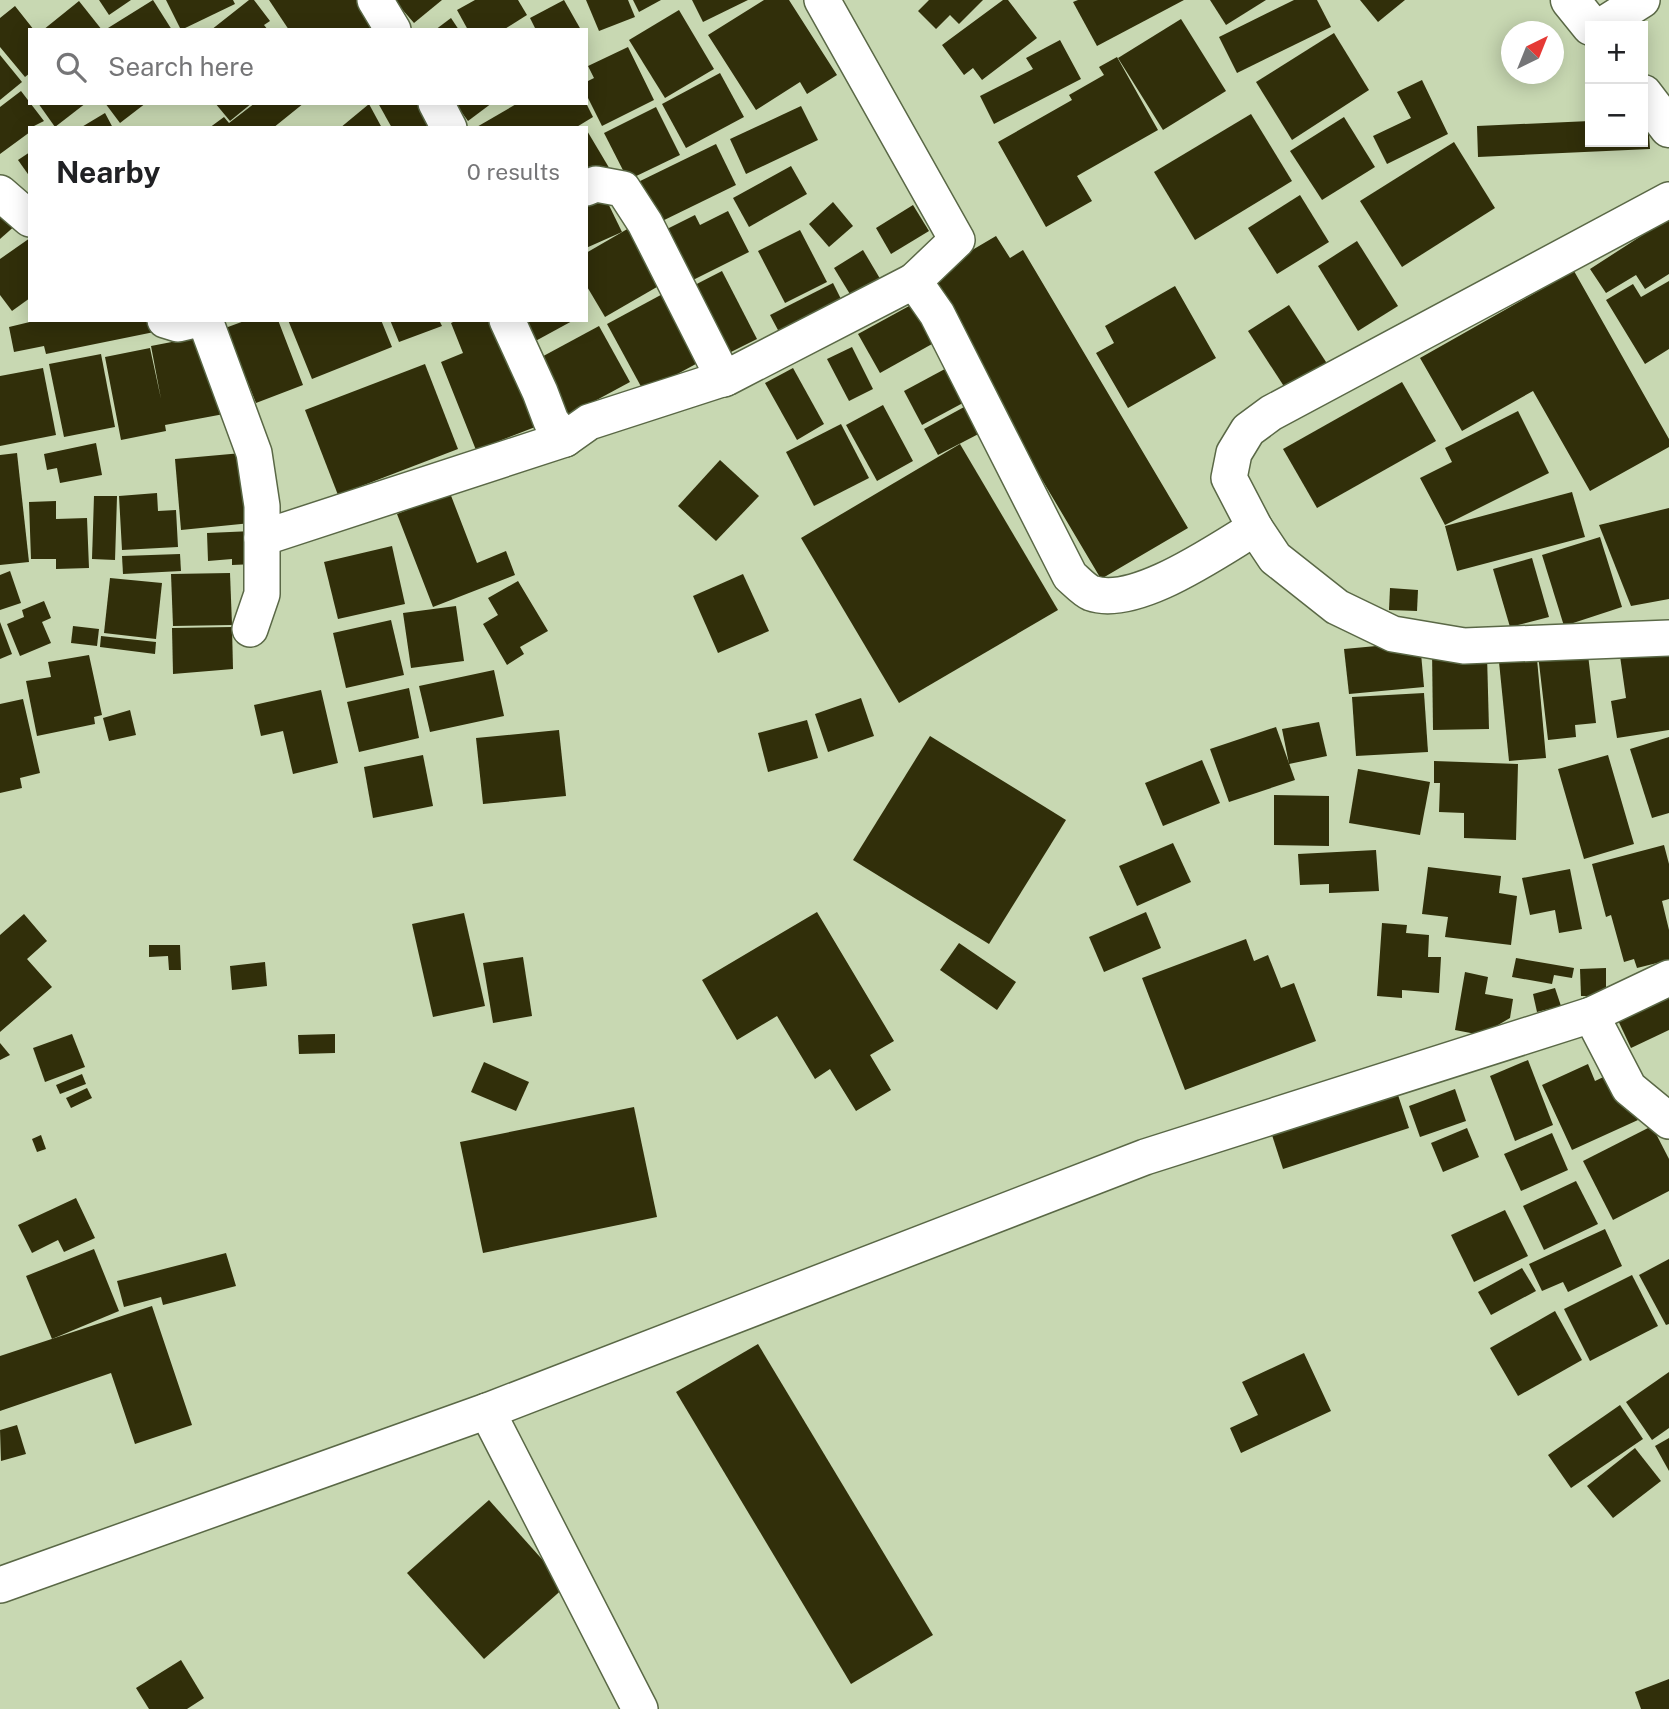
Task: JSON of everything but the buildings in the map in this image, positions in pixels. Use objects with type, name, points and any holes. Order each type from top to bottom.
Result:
[{"type":"street","points":[[375,0],[392,28]]},
{"type":"street","points":[[262,538],[565,439],[589,422],[724,379],[914,281],[957,240],[822,0]]},
{"type":"street","points":[[1570,0],[1587,21]]},
{"type":"street","points":[[1609,21],[1642,0]]},
{"type":"street","points":[[1648,101],[1669,128]]},
{"type":"street","points":[[437,105],[448,126]]},
{"type":"street","points":[[588,187],[596,184],[623,189],[645,223],[724,379]]},
{"type":"street","points":[[0,193],[28,217]]},
{"type":"street","points":[[1669,200],[1271,413],[1248,430],[1234,453],[1229,478],[1255,528],[1275,558],[1337,607],[1393,634],[1464,646],[1669,638]]},
{"type":"street","points":[[914,281],[937,314],[1070,576],[1090,593],[1112,596],[1128,594],[1191,567],[1255,528]]},
{"type":"street","points":[[206,322],[254,453],[262,506],[262,594],[250,629]]},
{"type":"street","points":[[507,322],[551,422],[565,439]]},
{"type":"street","points":[[0,1585],[487,1411],[1145,1157],[1591,1015],[1669,978]]},
{"type":"street","points":[[1591,1015],[1629,1088],[1669,1121]]},
{"type":"street","points":[[487,1411],[639,1709]]}]
